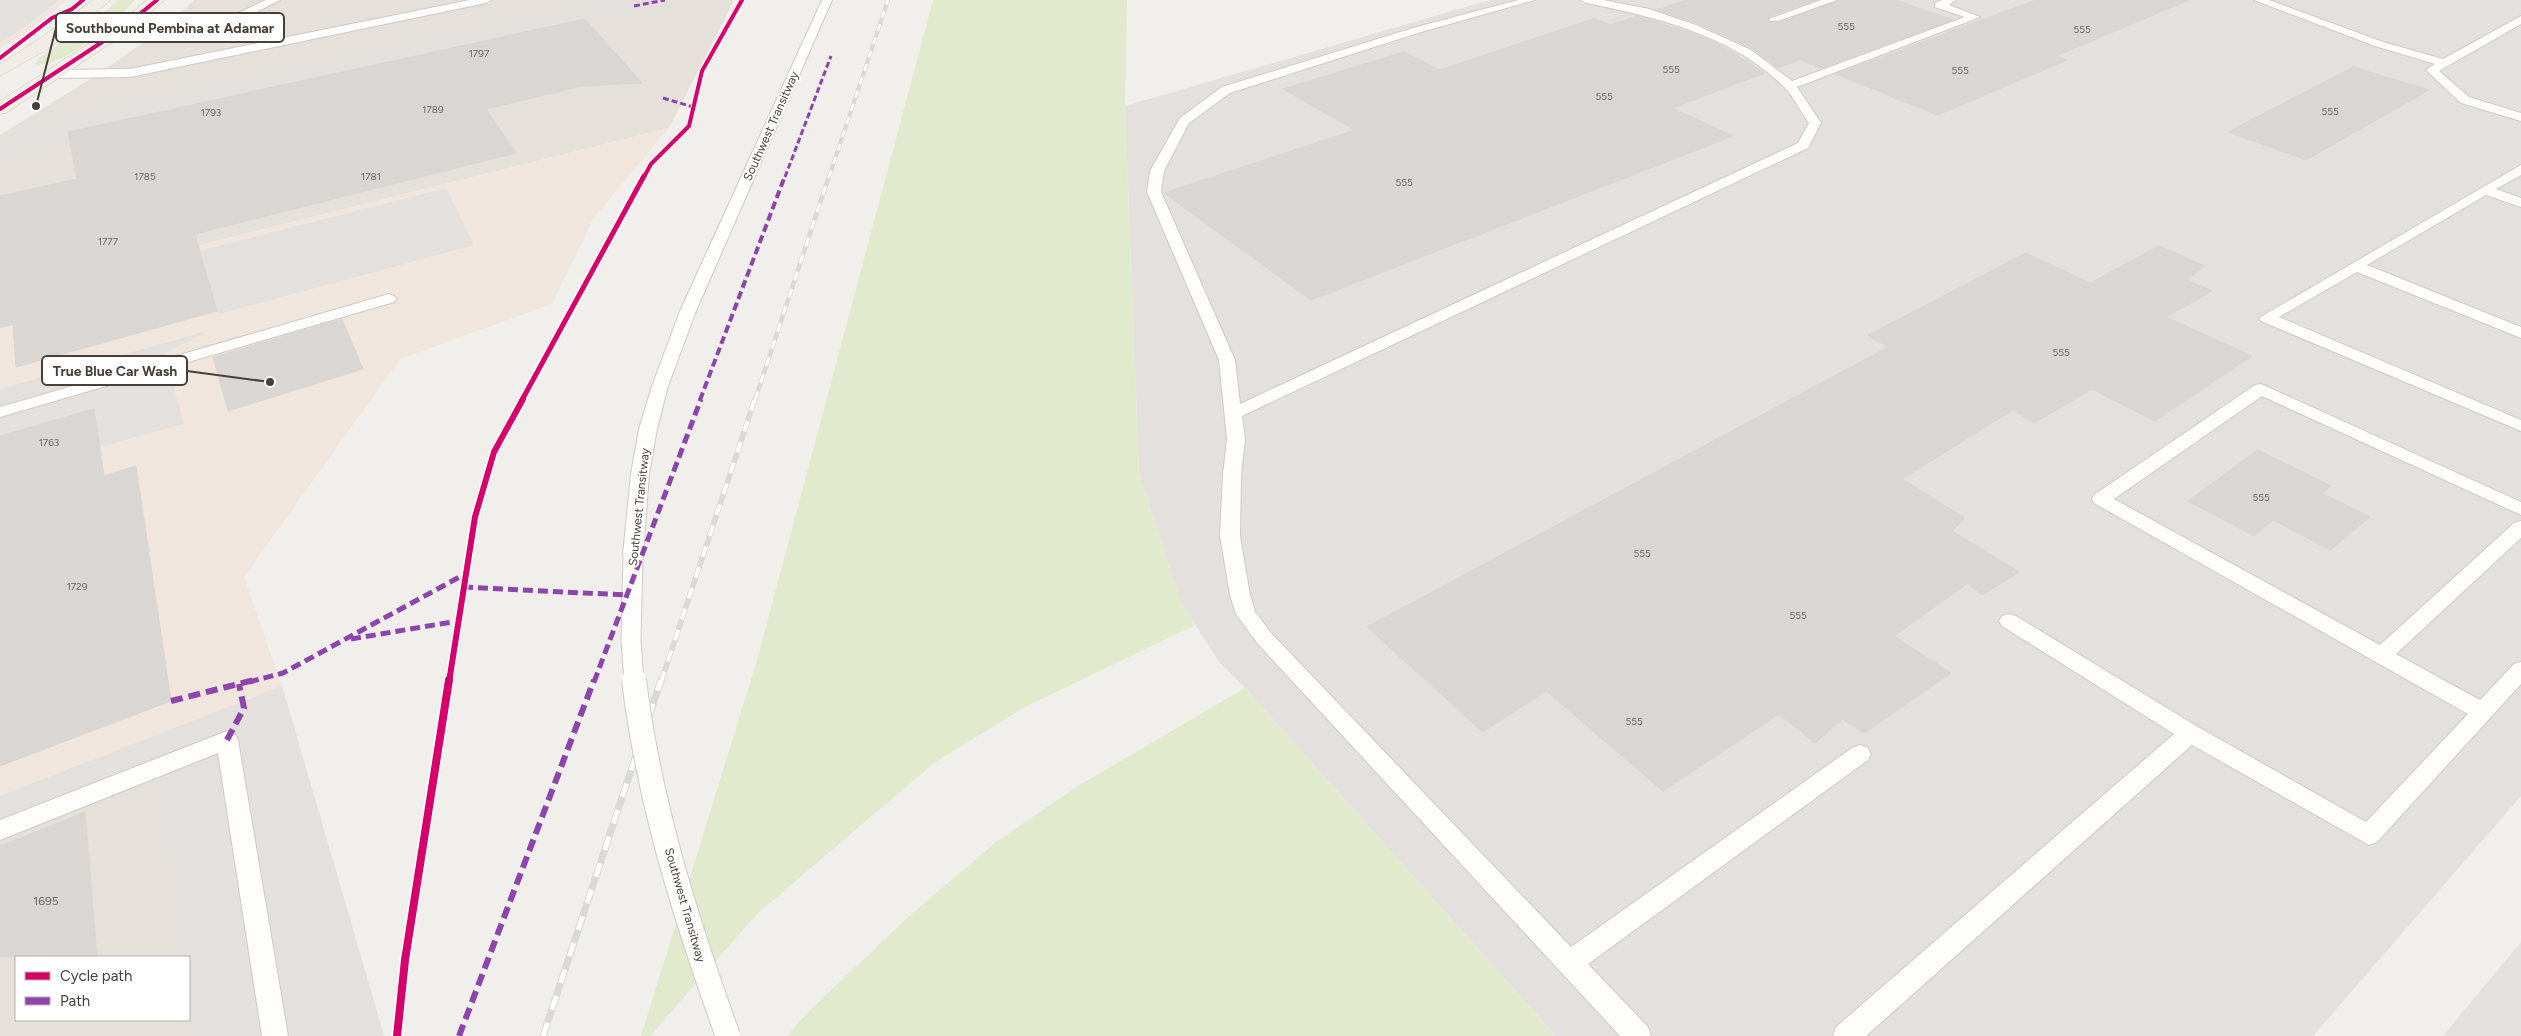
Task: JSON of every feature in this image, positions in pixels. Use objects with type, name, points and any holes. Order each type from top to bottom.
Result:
[{"type":"main road","points":[[0,71],[45,43],[102,0]]},
{"type":"main road","points":[[0,109],[103,42],[157,0]]},
{"type":"lane","points":[[103,42],[239,17],[275,0]]},
{"type":"lane","points":[[55,74],[130,72],[486,0]]},
{"type":"lane","name":"Southwest Transitway","points":[[728,1036],[691,936],[648,772],[632,664],[633,555],[640,474],[648,429],[660,386],[688,311],[827,0]]},
{"type":"lane","points":[[1530,0],[1417,30],[1226,90],[1184,121],[1157,171],[1154,192],[1227,360],[1236,439],[1232,475],[1230,536],[1240,595],[1246,614],[1265,639],[1638,1036]]},
{"type":"lane","points":[[1233,414],[1803,145],[1815,123],[1790,86],[1747,52],[1700,30],[1649,12],[1586,0]]},
{"type":"lane","points":[[1616,6],[1634,0]]},
{"type":"lane","points":[[1774,19],[1832,0]]},
{"type":"lane","points":[[1790,86],[1976,17],[1924,0]]},
{"type":"lane","points":[[1939,5],[1951,0]]},
{"type":"lane","points":[[2259,0],[2379,44],[2445,63]]},
{"type":"lane","points":[[2521,19],[2432,70],[2465,100],[2521,117]]},
{"type":"lane","points":[[2521,169],[2267,318],[2521,426]]},
{"type":"lane","points":[[2485,190],[2521,203]]},
{"type":"lane","points":[[2356,266],[2521,333]]},
{"type":"lane","points":[[0,412],[389,299]]},
{"type":"lane","points":[[2483,712],[2101,499],[2261,389],[2521,509]]},
{"type":"lane","points":[[2382,655],[2521,527]]},
{"type":"lane","points":[[2009,621],[2190,733],[2369,835],[2521,670]]},
{"type":"lane","points":[[1846,1036],[2190,733]]},
{"type":"lane","points":[[0,830],[227,740],[275,1036]]},
{"type":"lane","points":[[1569,963],[1860,754]]},
{"type":"shaded area","points":[[0,0],[67,0],[30,30],[0,48]]},
{"type":"shaded area","points":[[0,0],[59,0],[26,26],[0,43]]},
{"type":"shaded area","points":[[194,0],[734,0],[669,128],[0,295],[0,135],[84,83],[164,29]]},
{"type":"shaded area","points":[[617,0],[639,0],[632,10],[69,132],[70,142],[0,157],[0,141],[22,136],[18,126]]},
{"type":"shaded area","points":[[1490,0],[2521,0],[2521,796],[2313,1036],[1556,1036],[1245,688],[1219,662],[1180,601],[1139,472],[1125,106]]},
{"type":"shaded area","points":[[669,128],[593,219],[552,304],[400,359],[244,577],[282,686],[0,796],[0,295]]},
{"type":"shaded area","points":[[446,188],[474,245],[219,314],[217,311],[199,251]]},
{"type":"shaded area","points":[[208,331],[164,354],[184,424],[99,447],[94,409],[0,436],[0,389]]},
{"type":"shaded area","points":[[282,686],[384,1036],[0,1036],[0,796]]},
{"type":"shaded area","points":[[282,686],[384,1036],[193,1036],[190,1014],[190,956],[181,956],[150,771],[0,830],[0,796]]},
{"type":"shaded area","points":[[2521,942],[2521,1036],[2443,1036]]},
{"type":"green space","points":[[119,0],[135,0],[103,30],[73,52],[46,64],[35,64],[39,58],[93,21]]},
{"type":"green space","points":[[933,0],[1127,0],[1125,106],[1139,472],[1180,601],[1195,625],[1025,707],[934,763],[757,914],[650,1036],[641,1036],[757,660]]},
{"type":"green space","points":[[1245,688],[1556,1036],[787,1036],[806,1014],[908,917],[996,842],[1078,786]]},
{"type":"building","points":[[1686,0],[1816,0],[1768,17],[1770,23],[1779,23],[1839,0],[1896,0],[1953,20],[1821,68],[1800,60],[1778,68],[1752,48],[1697,23],[1657,10]]},
{"type":"building","points":[[2036,0],[2189,0],[2056,56],[2067,60],[1938,115],[1836,74]]},
{"type":"building","points":[[1637,16],[1717,43],[1765,73],[1672,108],[1733,136],[1311,300],[1164,193],[1355,130],[1283,89],[1404,52],[1439,70],[1595,18],[1610,25]]},
{"type":"building","points":[[585,19],[642,83],[582,86],[486,109],[516,153],[195,234],[217,311],[16,367],[13,324],[0,328],[0,196],[77,179],[68,132]]},
{"type":"building","points":[[2353,67],[2429,90],[2306,160],[2228,132]]},
{"type":"building","points":[[2159,246],[2205,266],[2187,280],[2212,291],[2166,317],[2252,356],[2155,421],[2092,389],[2034,423],[2013,410],[1902,479],[1965,518],[1952,531],[2019,572],[1982,595],[1968,583],[1894,636],[1951,673],[1864,733],[1843,719],[1815,743],[1779,714],[1663,791],[1546,691],[1483,732],[1367,627],[1888,347],[1868,335],[2026,253],[2090,283]]},
{"type":"building","points":[[342,319],[363,369],[228,411],[213,357]]},
{"type":"building","points":[[94,409],[104,476],[136,466],[171,701],[0,766],[0,436]]},
{"type":"building","points":[[2258,450],[2331,486],[2322,493],[2370,517],[2330,550],[2273,520],[2254,536],[2188,501]]},
{"type":"building","points":[[85,812],[97,956],[0,957],[0,846]]},
{"type":"railway","points":[[829,177],[888,0]]},
{"type":"railway","points":[[755,400],[829,176]]},
{"type":"railway","points":[[661,682],[755,399]]},
{"type":"railway","points":[[543,1036],[661,680]]},
{"type":"marked path","points":[[634,6],[665,0]]},
{"type":"marked path","points":[[459,1036],[831,56]]},
{"type":"marked path","points":[[663,98],[693,107]]},
{"type":"marked path","points":[[171,701],[283,673],[465,574]]},
{"type":"marked path","points":[[463,587],[626,595]]},
{"type":"marked path","points":[[351,639],[458,621]]},
{"type":"marked path","points":[[227,740],[244,708],[239,684]]},
{"type":"cycle path","points":[[0,58],[52,18],[72,9],[83,0]]},
{"type":"cycle path","points":[[0,109],[119,31],[157,0]]},
{"type":"cycle path","points":[[397,1036],[405,960],[475,517],[494,452],[651,164],[689,126],[702,71],[742,0]]},
{"type":"place","name":"Southbound Pembina at Adamar","points":[[36,106]]},
{"type":"place","name":"True Blue Car Wash","points":[[270,382]]}]
